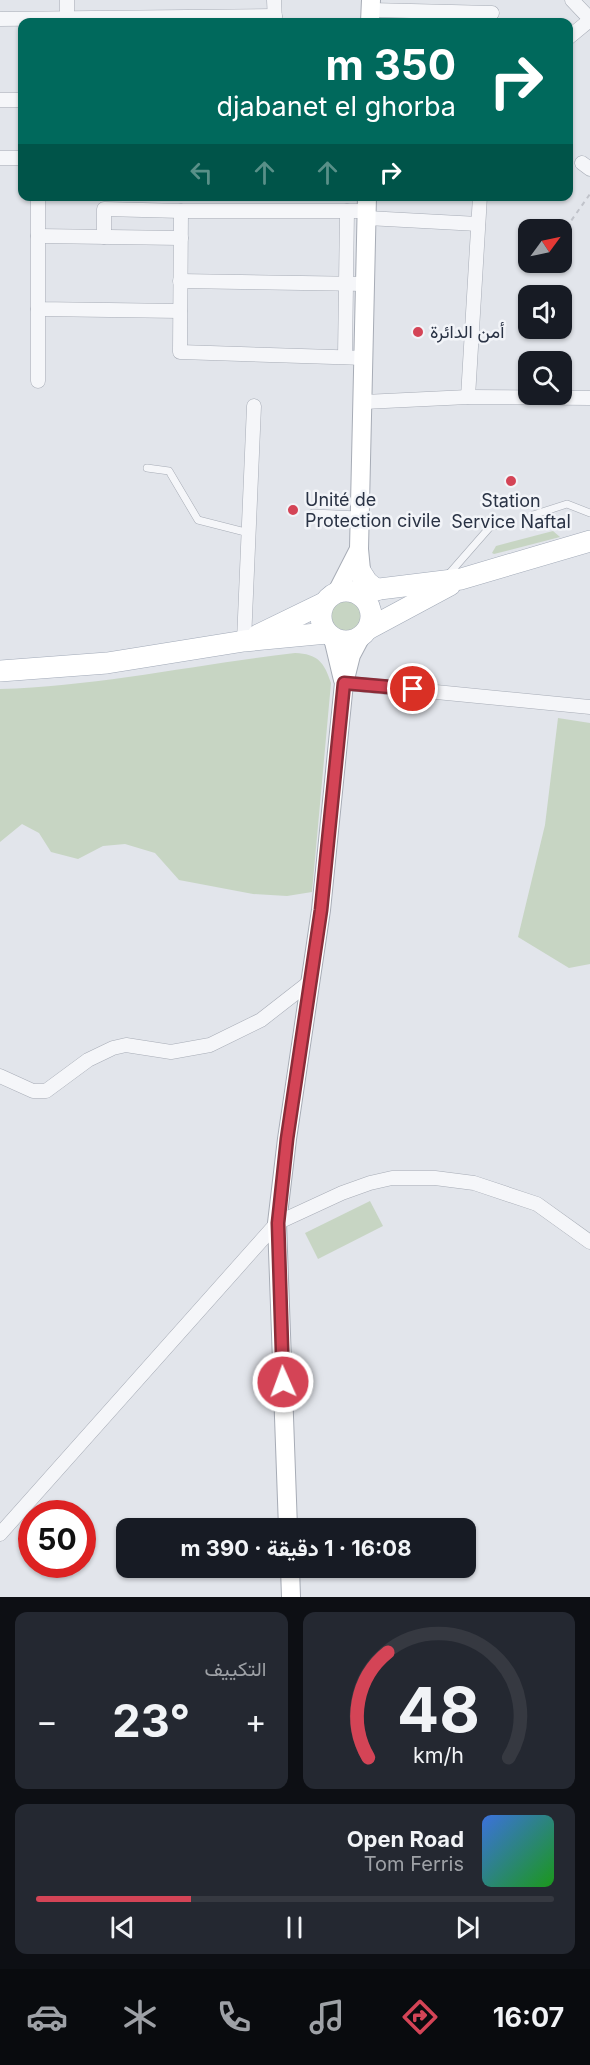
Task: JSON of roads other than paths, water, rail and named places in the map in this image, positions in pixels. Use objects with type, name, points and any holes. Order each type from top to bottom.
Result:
[{"type":"main road","points":[[288,1518],[278,1223],[287,1139],[321,910],[344,683],[351,655],[372,616],[355,592],[359,549],[364,402],[367,209]]},
{"type":"main road","points":[[244,641],[355,592],[452,580],[590,541]]},
{"type":"main road","points":[[344,683],[330,636],[320,618],[355,592],[359,549]]},
{"type":"main road","points":[[0,671],[107,663],[244,641],[330,636],[346,642],[452,580]]},
{"type":"main road","points":[[290,1578],[291,1597]]},
{"type":"street","points":[[67,18],[68,0]]},
{"type":"street","points":[[274,0],[275,18]]},
{"type":"street","points":[[572,0],[590,19],[573,34]]},
{"type":"street","points":[[371,11],[492,13]]},
{"type":"street","points":[[0,19],[18,19]]},
{"type":"street","points":[[0,100],[18,100]]},
{"type":"street","points":[[0,158],[18,158]]},
{"type":"street","points":[[38,201],[38,381]]},
{"type":"street","points":[[468,397],[480,201]]},
{"type":"street","points":[[104,237],[105,209],[347,211],[367,209],[478,224]]},
{"type":"street","points":[[181,210],[180,352],[365,358]]},
{"type":"street","points":[[345,357],[347,211]]},
{"type":"street","points":[[38,236],[181,238]]},
{"type":"street","points":[[180,281],[366,284]]},
{"type":"street","points":[[38,309],[180,311]]},
{"type":"street","points":[[364,402],[468,397],[590,398]]},
{"type":"street","points":[[244,641],[254,406]]},
{"type":"street","points":[[344,683],[590,707]]},
{"type":"street","points":[[0,1076],[33,1091],[46,1091],[88,1060],[113,1048],[126,1046],[171,1052],[210,1045],[261,1020],[311,981]]},
{"type":"street","points":[[0,1534],[278,1223],[342,1193],[370,1183],[416,1176],[474,1183],[537,1204],[590,1242]]},
{"type":"lane","points":[[147,468],[169,471],[198,520],[249,533]]},
{"type":"lane","points":[[533,515],[567,504],[590,513]]},
{"type":"lane","points":[[313,513],[360,515]]},
{"type":"lane","points":[[452,580],[490,527],[502,524]]},
{"type":"place","name":"أمن الدائرة","points":[[418,332]]},
{"type":"place","name":"Station Service Naftal","points":[[511,481]]},
{"type":"place","name":"Unité de Protection civile","points":[[293,510]]}]
